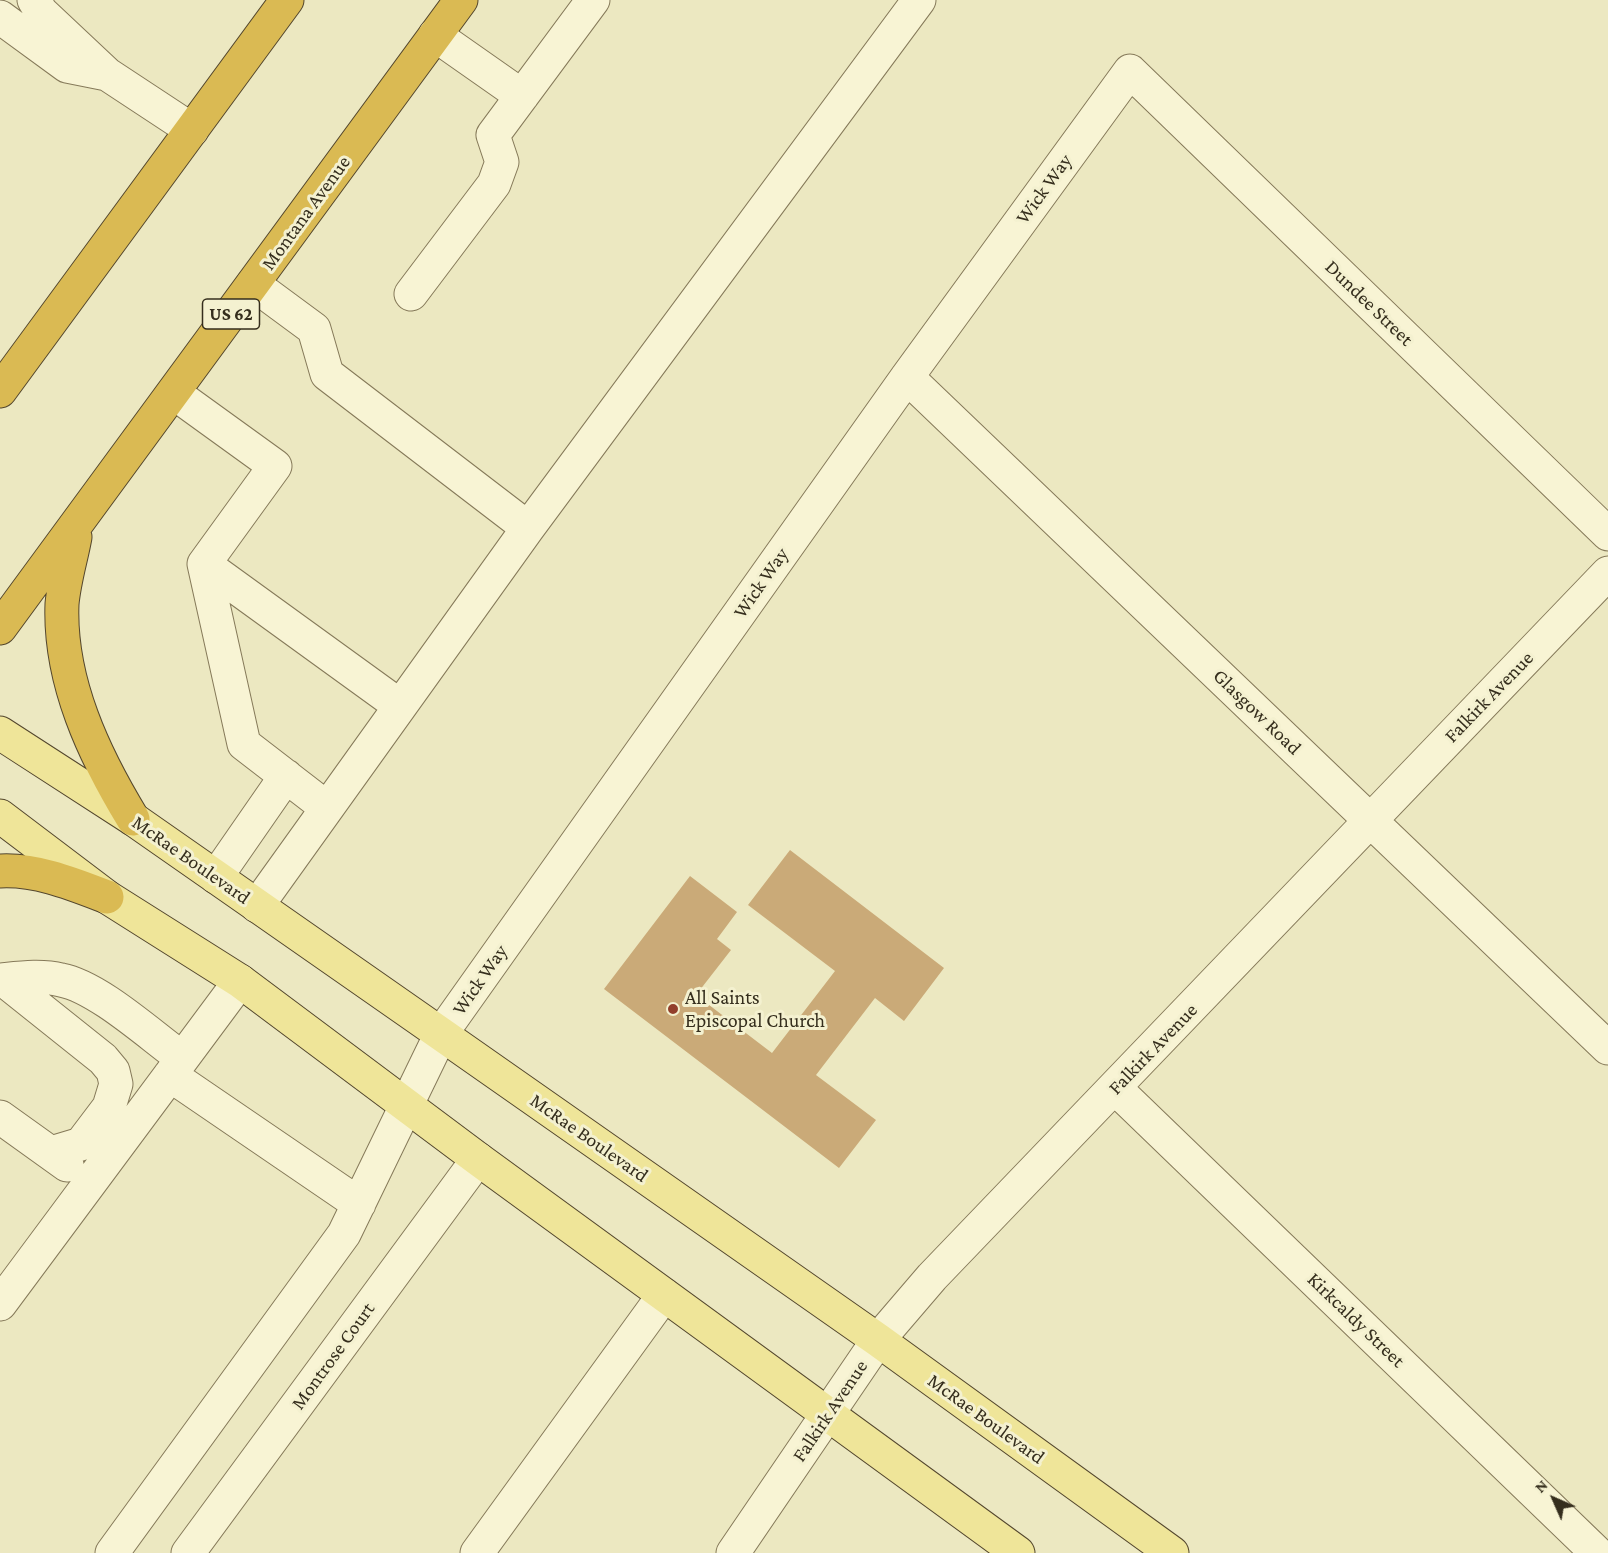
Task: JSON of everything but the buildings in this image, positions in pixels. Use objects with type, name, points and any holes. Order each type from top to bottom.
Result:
[{"type":"highway","points":[[3,380],[287,0]]},
{"type":"highway","name":"Montana Avenue","points":[[0,628],[461,0]]},
{"type":"highway","points":[[77,526],[67,567],[62,604],[68,672],[81,716],[107,776],[133,819]]},
{"type":"highway","points":[[0,871],[11,870],[60,879],[107,897]]},
{"type":"main road","name":"McRae Boulevard","points":[[0,733],[133,819],[441,1034],[878,1340],[1172,1553]]},
{"type":"main road","points":[[0,816],[107,897],[240,981],[478,1159],[1018,1553]]},
{"type":"street","points":[[34,0],[41,12],[107,74],[192,130]]},
{"type":"street","points":[[411,294],[494,184],[502,162],[493,135],[594,0]]},
{"type":"street","points":[[257,906],[528,528],[919,0]]},
{"type":"street","points":[[0,17],[68,66],[107,74]]},
{"type":"street","points":[[435,36],[522,96]]},
{"type":"street","name":"Wick Way","points":[[112,1553],[344,1234],[441,1034],[907,377],[1130,71]]},
{"type":"street","name":"Dundee Street","points":[[1130,71],[1608,534]]},
{"type":"street","points":[[253,284],[314,329],[327,374],[528,528]]},
{"type":"street","name":"Glasgow Road","points":[[907,377],[1608,1048]]},
{"type":"street","points":[[174,393],[275,466],[204,564],[244,744],[327,808]]},
{"type":"street","points":[[204,564],[400,706]]},
{"type":"street","name":"Falkirk Avenue","points":[[733,1553],[878,1340],[932,1277],[1608,573]]},
{"type":"street","points":[[216,877],[286,777]]},
{"type":"street","points":[[2,980],[26,977],[61,980],[90,991],[176,1066],[359,1204]]},
{"type":"street","points":[[2,980],[103,1059],[113,1071],[116,1084],[109,1107],[81,1144],[51,1153]]},
{"type":"street","points":[[0,1304],[240,981]]},
{"type":"street","name":"Kirkcaldy Street","points":[[1115,1088],[1598,1553]]},
{"type":"street","points":[[0,1118],[91,1182]]},
{"type":"street","name":"Montrose Court","points":[[188,1553],[478,1159]]},
{"type":"street","points":[[477,1553],[664,1295]]},
{"type":"place","name":"All Saints Episcopal Church","points":[[673,1009]]}]
